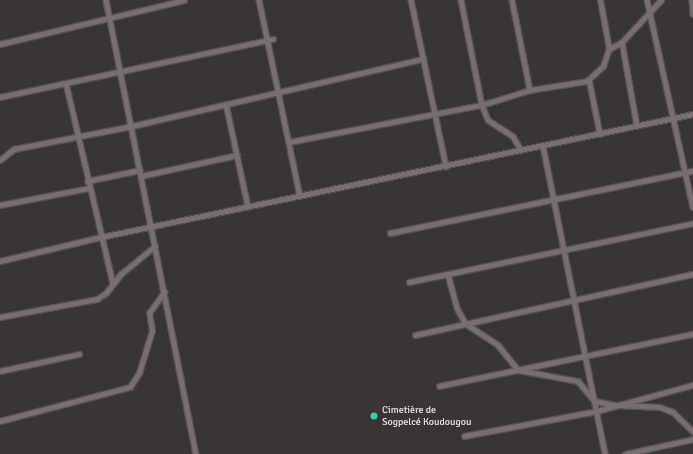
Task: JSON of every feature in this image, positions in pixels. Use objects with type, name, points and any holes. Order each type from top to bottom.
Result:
[{"type":"street","points":[[106,0],[119,72],[132,126],[196,454]]},
{"type":"street","points":[[0,44],[184,0]]},
{"type":"street","points":[[259,0],[300,196]]},
{"type":"street","points":[[411,0],[446,166]]},
{"type":"street","points":[[461,0],[482,105],[488,120],[513,136],[520,150]]},
{"type":"street","points":[[512,0],[530,90]]},
{"type":"street","points":[[289,142],[482,105],[530,90],[587,81],[603,66],[609,49],[600,0]]},
{"type":"street","points":[[647,0],[693,207]]},
{"type":"street","points":[[609,49],[622,42],[661,0]]},
{"type":"street","points":[[692,0],[693,14]]},
{"type":"street","points":[[0,97],[274,39]]},
{"type":"street","points":[[622,42],[637,126]]},
{"type":"street","points":[[0,160],[14,148],[132,126],[423,59]]},
{"type":"street","points":[[590,78],[600,134]]},
{"type":"street","points":[[66,83],[87,181],[113,284]]},
{"type":"street","points":[[226,104],[248,207]]},
{"type":"street","points":[[0,261],[101,237],[693,114]]},
{"type":"street","points":[[543,146],[605,454]]},
{"type":"street","points":[[141,176],[237,155]]},
{"type":"street","points":[[87,181],[140,170]]},
{"type":"street","points":[[390,233],[693,171]]},
{"type":"street","points":[[0,205],[89,188]]},
{"type":"street","points":[[409,282],[693,223]]},
{"type":"street","points":[[0,317],[97,299],[121,274],[155,246]]},
{"type":"street","points":[[448,274],[457,308],[466,324],[498,345],[518,370],[578,381],[595,401],[616,405],[660,406],[673,412],[693,431]]},
{"type":"street","points":[[415,335],[693,274]]},
{"type":"street","points":[[0,421],[130,387],[138,373],[152,331],[149,313],[164,292]]},
{"type":"street","points":[[439,386],[693,334]]},
{"type":"street","points":[[0,371],[79,354]]},
{"type":"street","points":[[464,436],[597,411],[693,385]]},
{"type":"street","points":[[625,454],[693,439]]},
{"type":"place","name":"Cimetière de Sogpelcé Koudougou","points":[[374,416]]}]
